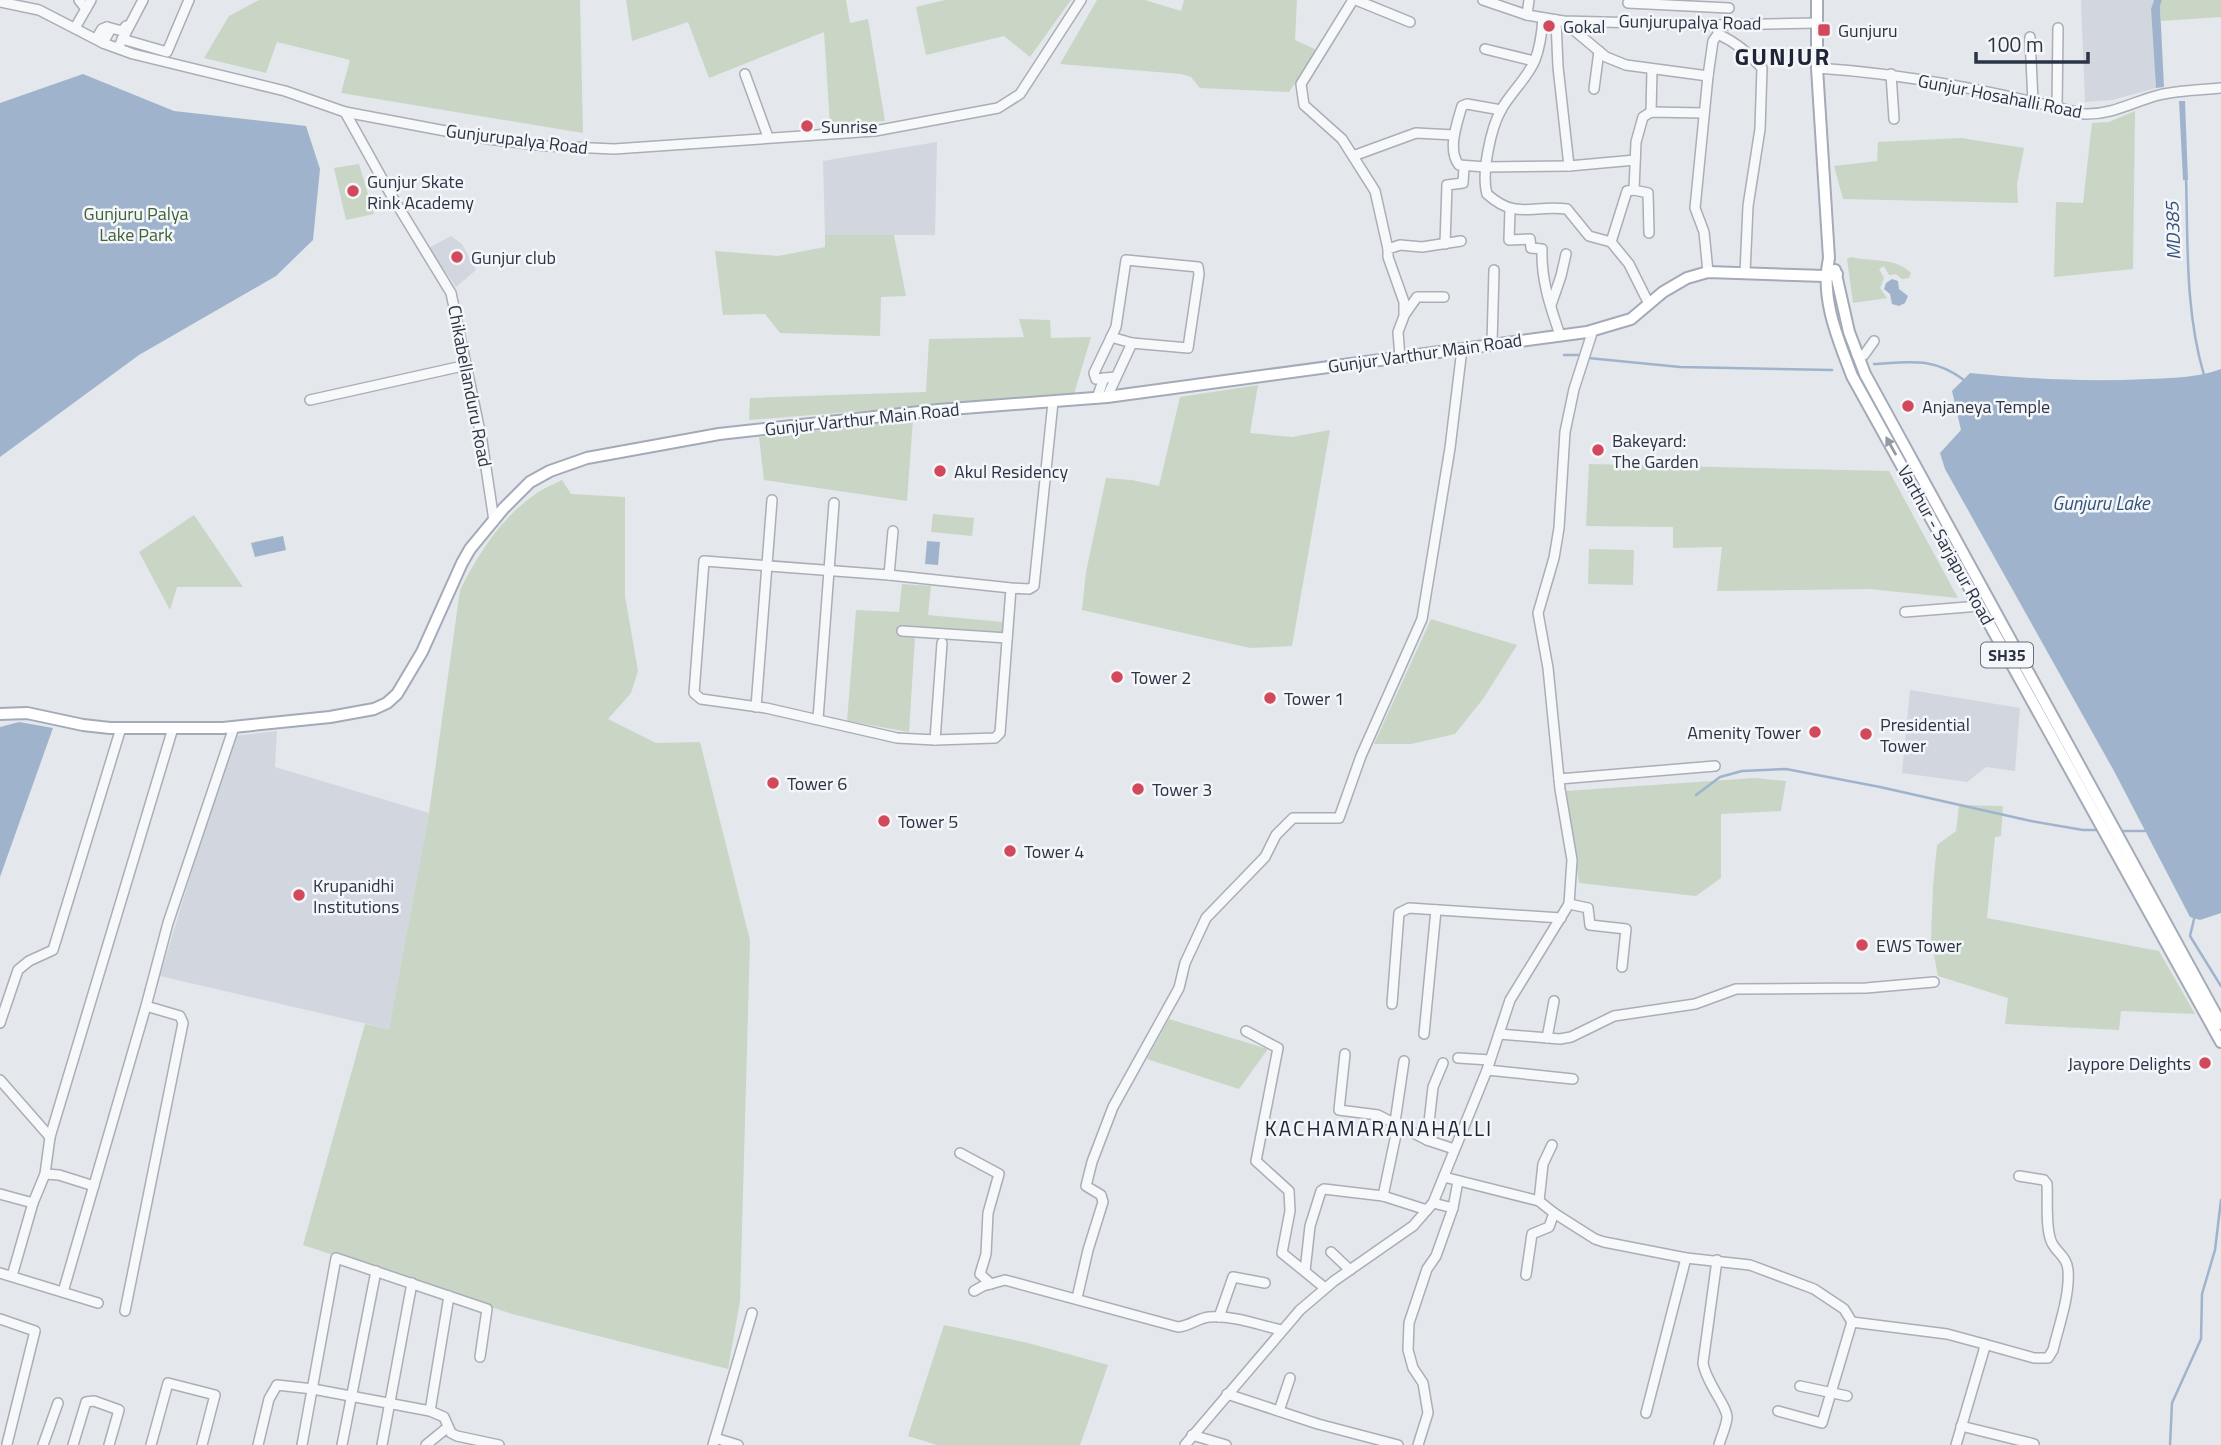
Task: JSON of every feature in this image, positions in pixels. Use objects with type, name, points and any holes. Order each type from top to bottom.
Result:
[{"type":"main road","name":"Varthur - Sarjapur Road","points":[[1817,0],[1817,68],[1829,258],[1837,335],[1852,376],[2221,1042]]},
{"type":"main road","name":"Gunjur Varthur Main Road","points":[[0,714],[27,713],[83,725],[234,727],[330,717],[387,704],[397,694],[422,652],[470,549],[530,482],[550,471],[587,458],[719,434],[937,410],[1102,397],[1593,330],[1631,318],[1663,292],[1687,278],[1708,272],[1831,275]]},
{"type":"main road","name":"Varthur - Sarjapur Road","points":[[1831,275],[1864,374],[2221,1024]]},
{"type":"street","points":[[75,28],[88,4],[79,0]]},
{"type":"street","points":[[100,41],[109,32],[107,27],[123,31],[142,0]]},
{"type":"street","points":[[117,49],[142,0]]},
{"type":"street","points":[[122,39],[167,52],[189,0]]},
{"type":"street","name":"Gunjurupalya Road","points":[[0,2],[39,10],[117,49],[285,91],[345,112],[488,139],[547,146],[636,148],[875,131],[998,108],[1020,94],[1081,0]]},
{"type":"street","points":[[1404,316],[1403,296],[1388,257],[1375,191],[1342,139],[1304,106],[1301,84],[1354,0],[1410,22]]},
{"type":"street","name":"Gunjurupalya Road","points":[[1483,0],[1527,15],[1559,20],[1628,21],[1718,29],[1729,24],[1816,23]]},
{"type":"street","points":[[1527,15],[1529,0]]},
{"type":"street","points":[[1628,21],[1628,1],[1730,4],[1729,24]]},
{"type":"street","points":[[1543,18],[1534,61],[1501,110],[1493,131],[1485,187],[1488,194],[1510,210],[1524,211],[1543,207],[1567,209],[1589,236],[1611,242],[1629,264],[1648,304]]},
{"type":"street","points":[[1569,166],[1555,38],[1559,20],[1606,57],[1626,65],[1708,76]]},
{"type":"street","points":[[2057,27],[2057,107]]},
{"type":"street","points":[[1708,272],[1704,232],[1695,208],[1703,113],[1713,41],[1718,29],[1751,54],[1762,68],[1760,129],[1748,205],[1745,273]]},
{"type":"street","points":[[1541,37],[1555,38]]},
{"type":"street","points":[[2030,37],[2034,102]]},
{"type":"street","points":[[1485,49],[1534,61]]},
{"type":"street","points":[[1594,89],[1600,51]]},
{"type":"street","name":"Gunjur Hosahalli Road","points":[[1817,68],[1891,74],[1970,87],[2084,114],[2108,113],[2161,94],[2221,88]]},
{"type":"street","points":[[1650,112],[1652,70]]},
{"type":"street","points":[[745,74],[768,137]]},
{"type":"street","points":[[1891,74],[1894,119]]},
{"type":"street","points":[[1501,110],[1463,105],[1454,135],[1455,161],[1464,167],[1486,167],[1569,166],[1635,160]]},
{"type":"street","name":"Chikabellanduru Road","points":[[345,112],[451,293],[467,365],[494,520]]},
{"type":"street","points":[[1634,190],[1636,142],[1643,117],[1650,112],[1703,113]]},
{"type":"street","points":[[1353,156],[1416,133],[1454,135]]},
{"type":"street","points":[[1445,244],[1447,185],[1463,183],[1464,167]]},
{"type":"street","points":[[1611,242],[1627,191],[1648,193],[1648,233]]},
{"type":"street","points":[[1510,210],[1509,240],[1530,239],[1531,248],[1542,248],[1541,272],[1560,335]]},
{"type":"street","points":[[1388,249],[1400,245],[1422,247],[1461,242]]},
{"type":"street","points":[[1551,305],[1566,254]]},
{"type":"street","points":[[1111,337],[1132,343],[1188,348],[1198,267],[1126,260],[1116,327],[1111,337],[1094,373],[1097,379],[1115,377]]},
{"type":"street","points":[[1492,344],[1494,270]]},
{"type":"street","points":[[1400,357],[1398,332],[1404,316],[1417,297],[1444,296]]},
{"type":"street","points":[[1185,1445],[1300,1310],[1325,1288],[1413,1226],[1430,1206],[1488,1065],[1510,1000],[1569,904],[1572,860],[1559,779],[1548,668],[1538,612],[1554,558],[1559,528],[1565,432],[1574,389],[1593,330]]},
{"type":"street","points":[[1857,355],[1864,355],[1874,341]]},
{"type":"street","points":[[1102,397],[1132,343]]},
{"type":"street","points":[[1077,1298],[1102,1202],[1101,1195],[1089,1189],[1085,1183],[1092,1162],[1113,1107],[1179,988],[1185,962],[1206,918],[1265,858],[1276,835],[1293,818],[1339,818],[1361,756],[1422,620],[1450,448],[1462,349]]},
{"type":"street","points":[[310,400],[467,365]]},
{"type":"street","points":[[1102,397],[1104,378]]},
{"type":"street","points":[[1011,588],[1000,733],[995,738],[897,738],[852,730],[818,719],[701,699],[694,693],[704,561],[889,575],[1011,588],[1029,589],[1034,585],[1053,402]]},
{"type":"street","points":[[756,707],[772,500]]},
{"type":"street","points":[[818,719],[834,503]]},
{"type":"street","points":[[889,575],[893,531]]},
{"type":"street","points":[[1905,612],[1980,606]]},
{"type":"street","points":[[902,631],[1007,638]]},
{"type":"street","points":[[935,740],[942,643]]},
{"type":"street","points":[[0,1023],[18,970],[29,961],[53,950],[121,727]]},
{"type":"street","points":[[64,1292],[168,923],[234,727]]},
{"type":"street","points":[[12,1276],[44,1174],[50,1137],[173,728]]},
{"type":"street","points":[[1559,779],[1715,766]]},
{"type":"street","points":[[1569,904],[1588,908],[1590,925],[1626,929],[1622,967]]},
{"type":"street","points":[[1392,1004],[1399,913],[1409,908],[1562,918]]},
{"type":"street","points":[[1424,1034],[1436,910]]},
{"type":"street","points":[[1499,1034],[1571,1037],[1614,1016],[1688,1006],[1736,989],[1867,988],[1934,982]]},
{"type":"street","points":[[1547,1038],[1554,1001]]},
{"type":"street","points":[[125,1311],[183,1023],[180,1016],[146,1006]]},
{"type":"street","points":[[1246,1031],[1278,1048],[1256,1161],[1289,1191],[1290,1211],[1282,1253],[1325,1288]]},
{"type":"street","points":[[1345,1054],[1339,1110],[1378,1115],[1427,1140],[1454,1149]]},
{"type":"street","points":[[1458,1058],[1573,1079]]},
{"type":"street","points":[[1384,1196],[1397,1124],[1404,1061]]},
{"type":"street","points":[[1427,1140],[1433,1087],[1443,1063]]},
{"type":"street","points":[[0,1080],[50,1137]]},
{"type":"street","points":[[1539,1201],[1543,1164],[1552,1145]]},
{"type":"street","points":[[960,1153],[999,1174],[988,1213],[986,1254],[980,1274],[991,1284]]},
{"type":"street","points":[[44,1174],[59,1175],[93,1186]]},
{"type":"street","points":[[1852,1322],[1947,1334],[2034,1358],[2048,1358],[2053,1350],[2067,1286],[2068,1267],[2049,1235],[2047,1184],[2044,1180],[2019,1175]]},
{"type":"street","points":[[1444,1177],[1539,1201],[1554,1213],[1604,1242],[1686,1258],[1750,1265],[1814,1289],[1844,1309],[1852,1322],[1822,1423],[1778,1411]]},
{"type":"street","points":[[1418,1445],[1428,1413],[1423,1383],[1413,1368],[1408,1350],[1409,1323],[1427,1269],[1436,1255],[1453,1208],[1458,1181]]},
{"type":"street","points":[[1305,1271],[1310,1226],[1321,1191],[1329,1188],[1453,1208]]},
{"type":"street","points":[[0,1194],[33,1203]]},
{"type":"street","points":[[1526,1275],[1532,1234],[1549,1227],[1554,1213]]},
{"type":"street","points":[[1331,1252],[1350,1270]]},
{"type":"street","points":[[302,1445],[337,1258],[487,1309],[480,1357]]},
{"type":"street","points":[[1646,1413],[1686,1258]]},
{"type":"street","points":[[1717,1260],[1703,1363],[1705,1376],[1726,1409],[1727,1419],[1719,1445]]},
{"type":"street","points":[[342,1445],[376,1271]]},
{"type":"street","points":[[0,1273],[98,1303]]},
{"type":"street","points":[[1219,1317],[1233,1277],[1265,1283]]},
{"type":"street","points":[[974,1291],[1005,1280],[1178,1327],[1185,1327],[1203,1318],[1219,1317],[1281,1331]]},
{"type":"street","points":[[382,1445],[411,1283]]},
{"type":"street","points":[[430,1411],[449,1296]]},
{"type":"street","points":[[738,1445],[714,1441],[752,1313]]},
{"type":"street","points":[[0,1319],[35,1331],[6,1444]]},
{"type":"street","points":[[1956,1445],[1984,1344]]},
{"type":"street","points":[[1279,1411],[1290,1378]]},
{"type":"street","points":[[151,1445],[168,1383],[215,1395],[202,1445]]},
{"type":"street","points":[[258,1445],[269,1399],[277,1385],[430,1411],[444,1416],[451,1433],[457,1436],[499,1445]]},
{"type":"street","points":[[1800,1386],[1847,1396]]},
{"type":"street","points":[[1227,1394],[1398,1445]]},
{"type":"street","points":[[73,1445],[86,1402],[93,1401],[119,1410],[109,1445]]},
{"type":"street","points":[[43,1445],[58,1403]]},
{"type":"street","points":[[1961,1426],[2034,1444]]},
{"type":"street","points":[[426,1445],[448,1427]]},
{"type":"street","points":[[1192,1435],[1226,1445]]},
{"type":"shaded area","points":[[2081,0],[2154,0],[2151,9],[2156,88],[2112,100],[2085,102]]},
{"type":"shaded area","points":[[937,142],[935,235],[825,235],[823,161]]},
{"type":"shaded area","points":[[451,236],[462,244],[476,270],[456,287],[429,248]]},
{"type":"shaded area","points":[[1910,690],[2020,708],[2015,771],[1986,767],[1967,782],[1902,773]]},
{"type":"shaded area","name":"Krupanidhi Institutions","points":[[277,731],[275,767],[429,813],[389,1029],[160,976],[233,736]]},
{"type":"green space","points":[[259,0],[580,0],[583,133],[341,93],[350,60],[277,42],[266,73],[204,58],[229,16]]},
{"type":"green space","points":[[626,0],[846,0],[850,23],[868,19],[885,121],[830,125],[824,32],[709,78],[688,22],[632,41]]},
{"type":"green space","points":[[945,0],[1071,0],[1030,57],[1004,36],[926,55],[916,7]]},
{"type":"green space","points":[[1097,0],[1145,0],[1181,11],[1184,0],[1297,0],[1295,40],[1317,50],[1289,92],[1200,88],[1191,77],[1181,74],[1060,64]]},
{"type":"green space","points":[[2162,0],[2221,0],[2221,17],[2161,21]]},
{"type":"green space","points":[[2135,111],[2133,269],[2054,277],[2056,202],[2083,203],[2092,123],[2109,122]]},
{"type":"green space","points":[[1961,138],[2024,148],[2017,184],[2018,203],[1843,199],[1834,166],[1877,161],[1878,142]]},
{"type":"green space","name":"Gunjur Skate Rink Academy","points":[[359,164],[374,214],[346,220],[334,168]]},
{"type":"green space","points":[[825,235],[894,235],[906,296],[881,297],[880,336],[780,333],[765,314],[723,315],[715,251],[778,256],[825,247]]},
{"type":"green space","points":[[1851,257],[1891,262],[1911,273],[1909,278],[1902,279],[1896,274],[1889,275],[1884,266],[1879,269],[1884,278],[1880,288],[1887,298],[1853,303],[1847,259]]},
{"type":"green space","points":[[1019,319],[1050,320],[1051,338],[1091,337],[1074,394],[749,420],[750,398],[926,392],[929,339],[1024,337]]},
{"type":"green space","points":[[1258,385],[1250,433],[1292,437],[1330,430],[1292,646],[1250,648],[1082,610],[1086,572],[1106,478],[1159,486],[1180,397]]},
{"type":"green space","points":[[913,420],[907,501],[764,480],[759,437]]},
{"type":"green space","points":[[1589,464],[1889,471],[1958,598],[1869,589],[1717,591],[1722,547],[1673,548],[1673,527],[1586,526]]},
{"type":"green space","points":[[562,480],[571,494],[625,497],[625,596],[638,671],[631,693],[608,719],[656,743],[700,742],[750,940],[740,1301],[728,1369],[512,1314],[303,1245],[365,1024],[389,1029],[429,813],[460,590],[482,551],[510,515],[543,489]]},
{"type":"green space","points":[[933,514],[974,518],[972,536],[931,532]]},
{"type":"green space","points":[[194,515],[243,587],[177,587],[170,610],[139,552]]},
{"type":"green space","points":[[1589,549],[1634,550],[1633,585],[1588,584]]},
{"type":"green space","points":[[902,584],[931,586],[928,615],[1003,622],[1002,642],[915,637],[909,732],[847,721],[856,610],[899,612]]},
{"type":"green space","points":[[1431,619],[1517,645],[1483,699],[1455,734],[1411,744],[1374,744]]},
{"type":"green space","points":[[1755,778],[1786,781],[1781,811],[1721,814],[1721,878],[1696,896],[1579,883],[1566,791]]},
{"type":"green space","points":[[1959,805],[2003,806],[2001,836],[1995,837],[1987,918],[2159,951],[2195,1014],[2121,1011],[2119,1030],[2005,1024],[2008,998],[1938,976],[1931,940],[1937,845],[1956,831]]},
{"type":"green space","points":[[1169,1019],[1268,1049],[1239,1089],[1147,1059]]},
{"type":"green space","points":[[944,1325],[1028,1343],[1108,1365],[1080,1445],[937,1445],[908,1436]]},
{"type":"water","points":[[2154,0],[2162,0],[2160,6],[2164,87],[2156,88],[2151,9]]},
{"type":"water","name":"Gunjuru Palya Lake Park","points":[[83,74],[174,111],[306,126],[320,169],[313,240],[276,276],[139,355],[0,457],[0,103]]},
{"type":"water","points":[[2179,101],[2185,101],[2188,180],[2183,180]]},
{"type":"water","points":[[1892,279],[1898,281],[1899,289],[1908,296],[1905,303],[1899,306],[1892,304],[1890,294],[1884,289],[1886,283]]},
{"type":"water","name":"Gunjuru Lake","points":[[2221,369],[2221,913],[2200,920],[2190,917],[2114,771],[1945,469],[1940,453],[1961,430],[1952,391],[1970,373],[2125,380],[2184,377]]},
{"type":"water","points":[[283,536],[286,550],[255,557],[251,543]]},
{"type":"water","points":[[927,541],[940,542],[938,565],[925,564]]},
{"type":"water","points":[[19,722],[53,728],[0,877],[0,727]]},
{"type":"waterway","name":"MD385","points":[[2186,177],[2190,302],[2204,375]]},
{"type":"waterway","points":[[1564,355],[1581,355]]},
{"type":"waterway","points":[[1588,358],[1680,367],[1832,370]]},
{"type":"waterway","points":[[1874,364],[1932,364],[1964,380]]},
{"type":"waterway","points":[[1696,795],[1720,777],[1742,771],[1786,769],[2031,821],[2083,830],[2100,830]]},
{"type":"waterway","points":[[2120,831],[2145,831]]},
{"type":"waterway","points":[[2195,915],[2190,936],[2221,986]]},
{"type":"waterway","points":[[2170,1445],[2172,1403],[2201,1339],[2202,1294],[2215,1250],[2221,1200]]},
{"type":"place","name":"Gokal","points":[[1549,26]]},
{"type":"place","name":"Gunjuru","points":[[1824,30]]},
{"type":"place","name":"Sunrise","points":[[807,126]]},
{"type":"place","name":"Gunjur Skate Rink Academy","points":[[353,191]]},
{"type":"place","name":"Gunjur club","points":[[457,257]]},
{"type":"place","name":"Anjaneya Temple","points":[[1908,406]]},
{"type":"place","name":"Bakeyard: The Garden","points":[[1598,450]]},
{"type":"place","name":"Akul Residency","points":[[940,471]]},
{"type":"place","name":"Tower 2","points":[[1117,677]]},
{"type":"place","name":"Tower 1","points":[[1270,698]]},
{"type":"place","name":"Amenity Tower","points":[[1815,732]]},
{"type":"place","name":"Presidential Tower","points":[[1866,734]]},
{"type":"place","name":"Tower 6","points":[[773,783]]},
{"type":"place","name":"Tower 3","points":[[1138,789]]},
{"type":"place","name":"Tower 5","points":[[884,821]]},
{"type":"place","name":"Tower 4","points":[[1010,851]]},
{"type":"place","name":"Krupanidhi Institutions","points":[[299,895]]},
{"type":"place","name":"EWS Tower","points":[[1862,945]]},
{"type":"place","name":"Jaypore Delights","points":[[2205,1063]]},
{"type":"district","name":"GUNJUR","points":[[1783,56]]},
{"type":"district","name":"KACHAMARANAHALLI","points":[[1379,1128]]}]
